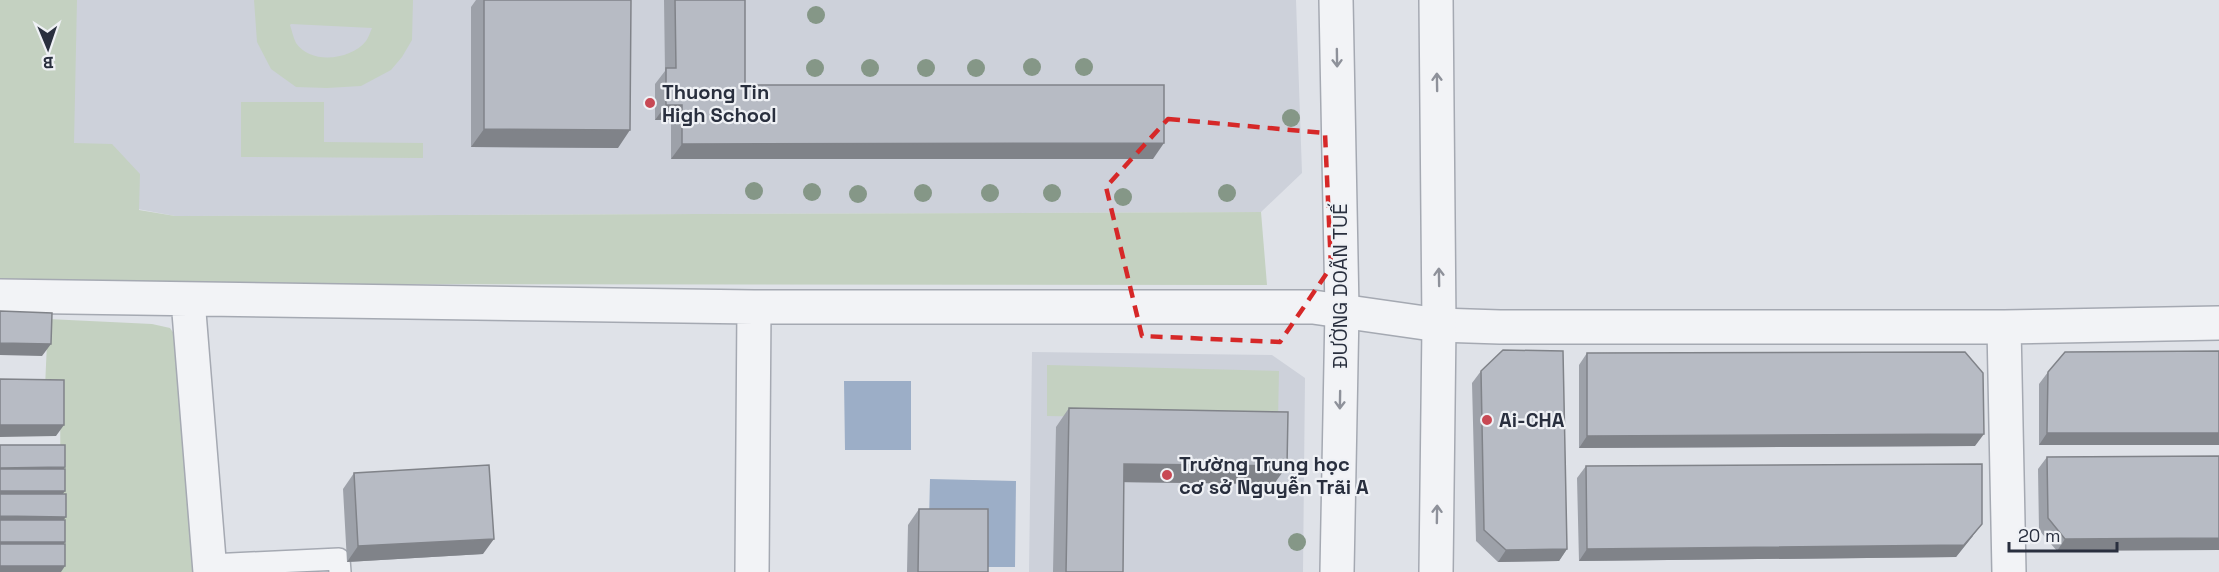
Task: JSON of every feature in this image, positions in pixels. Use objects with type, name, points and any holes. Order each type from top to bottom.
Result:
[{"type":"street","name":"ĐƯỜNG DOÃN TUẾ","points":[[1336,0],[1342,310],[1337,572]]},
{"type":"street","points":[[1436,0],[1439,325],[1436,572]]},
{"type":"street","points":[[0,296],[754,308],[1313,307],[1439,325],[1500,327],[2004,327],[2219,323]]},
{"type":"street","points":[[188,300],[210,569]]},
{"type":"street","points":[[752,572],[754,308]]},
{"type":"street","points":[[2004,327],[2009,572]]},
{"type":"lane","points":[[210,569],[339,560],[340,572]]},
{"type":"highlighted area","points":[[1168,119],[1325,133],[1331,267],[1280,342],[1142,336],[1106,187]]},
{"type":"shaded area","name":"Thuong Tin High School","points":[[0,0],[1296,0],[1302,173],[1261,212],[175,216],[95,201]]},
{"type":"shaded area","name":"Trường Trung học cơ sở Nguyễn Trãi A","points":[[1032,352],[1272,355],[1305,378],[1303,572],[1029,572]]},
{"type":"green space","points":[[0,0],[77,0],[74,143],[112,144],[140,174],[139,210],[175,216],[1261,212],[1267,285],[329,284],[0,281]]},
{"type":"green space","points":[[254,0],[413,0],[412,40],[402,57],[391,70],[361,86],[296,87],[271,69],[257,42]],"holes":[[[291,24],[372,28],[366,41],[351,52],[341,56],[321,57],[311,55],[296,43]]]},
{"type":"green space","points":[[241,102],[324,102],[324,142],[423,143],[423,158],[241,157]]},
{"type":"green space","points":[[48,319],[152,324],[170,328],[181,344],[193,572],[61,572],[60,388],[45,388]]},
{"type":"green space","points":[[1047,365],[1279,371],[1278,420],[1047,416]]},
{"type":"water","points":[[844,381],[911,381],[911,450],[845,450]]},
{"type":"water","points":[[930,479],[1016,481],[1015,567],[979,567],[929,521]]},
{"type":"building","points":[[484,0],[631,0],[630,130],[484,129]]},
{"type":"building","points":[[675,0],[745,0],[745,85],[1164,85],[1164,143],[682,144],[682,105],[666,105],[666,68],[676,68]]},
{"type":"building","points":[[0,311],[52,313],[51,344],[0,343]]},
{"type":"building","points":[[1503,350],[1563,351],[1567,549],[1506,550],[1484,530],[1481,371]]},
{"type":"building","points":[[2219,351],[2219,433],[2047,433],[2048,372],[2065,352]]},
{"type":"building","points":[[1965,352],[1983,373],[1984,434],[1587,436],[1587,353]]},
{"type":"building","points":[[0,379],[64,380],[64,425],[0,425]]},
{"type":"building","points":[[1069,408],[1288,412],[1287,466],[1124,464],[1123,572],[1066,572]]},
{"type":"building","points":[[0,445],[65,445],[65,467],[0,468]]},
{"type":"building","points":[[2219,456],[2219,538],[2065,539],[2048,518],[2047,457]]},
{"type":"building","points":[[1982,464],[1982,524],[1964,545],[1587,549],[1586,466]]},
{"type":"building","points":[[489,465],[494,539],[358,546],[354,473]]},
{"type":"building","points":[[0,469],[65,469],[65,491],[0,491]]},
{"type":"building","points":[[0,494],[66,494],[66,517],[0,516]]},
{"type":"building","points":[[919,509],[988,509],[988,572],[918,572]]},
{"type":"building","points":[[0,520],[65,520],[65,542],[0,542]]},
{"type":"building","points":[[0,544],[65,544],[65,566],[0,566]]},
{"type":"place","name":"Thuong Tin High School","points":[[650,103]]},
{"type":"place","name":"Ai-CHA","points":[[1487,420]]},
{"type":"place","name":"Trường Trung học cơ sở Nguyễn Trãi A","points":[[1167,475]]}]
